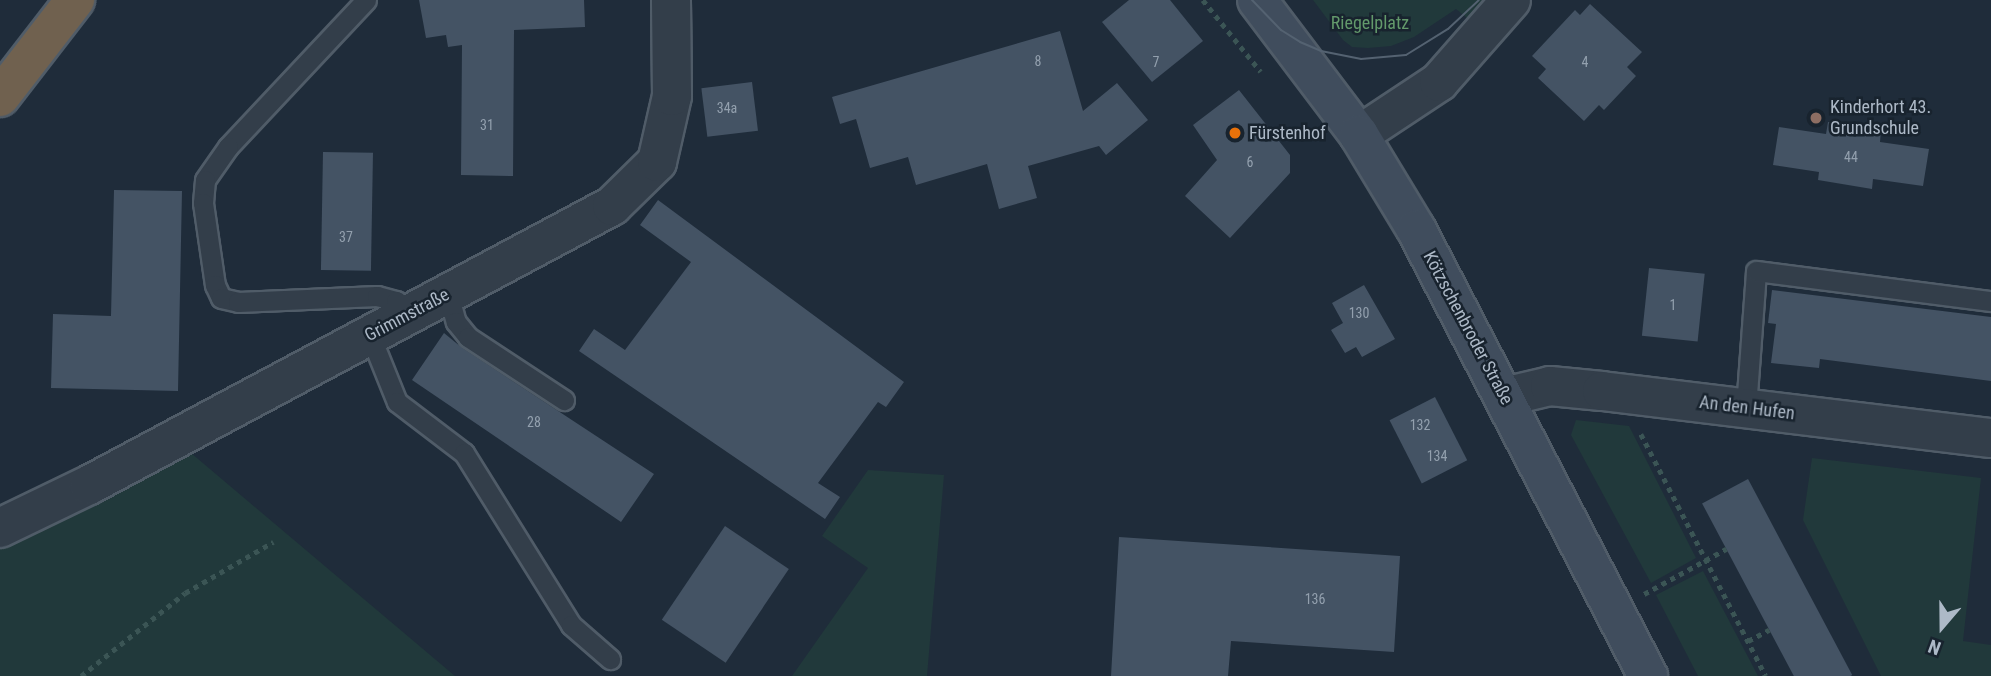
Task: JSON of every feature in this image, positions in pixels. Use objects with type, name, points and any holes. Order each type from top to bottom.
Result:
[{"type":"highway","points":[[0,97],[75,0]]},
{"type":"street","name":"Grimmstraße","points":[[0,528],[89,485],[612,206],[657,162],[672,96],[671,0]]},
{"type":"street","name":"Kötzschenbroder Straße","points":[[1258,0],[1360,135],[1416,229],[1648,676]]},
{"type":"street","points":[[1360,135],[1439,82],[1511,0]]},
{"type":"street","name":"An den Hufen","points":[[1504,397],[1550,386],[1991,438]]},
{"type":"lane","points":[[366,0],[228,147],[205,180],[203,203],[215,285],[221,298],[238,302],[377,296],[396,301],[411,313]]},
{"type":"lane","points":[[1746,408],[1756,271],[1991,302]]},
{"type":"lane","points":[[448,293],[456,322],[468,337],[564,400]]},
{"type":"lane","points":[[370,335],[397,402],[464,453],[571,625],[610,659]]},
{"type":"path","points":[[1619,393],[1766,676]]},
{"type":"path","points":[[81,676],[185,593],[273,541]]},
{"type":"path","points":[[1614,611],[1726,549]]},
{"type":"path","points":[[1748,641],[1769,630]]},
{"type":"green space","name":"Riegelplatz","points":[[1313,0],[1490,0],[1471,21],[1456,9],[1414,37],[1391,46],[1368,48],[1352,47],[1343,40]]},
{"type":"green space","points":[[1576,420],[1629,426],[1696,558],[1651,583],[1571,435]]},
{"type":"green space","points":[[191,453],[455,676],[0,676],[0,544]]},
{"type":"green space","points":[[1812,458],[1981,478],[1963,641],[1991,645],[1991,676],[1881,676],[1803,520]]},
{"type":"green space","points":[[868,470],[944,475],[927,676],[792,676],[868,568],[822,536]]},
{"type":"green space","points":[[1703,571],[1758,676],[1698,676],[1656,595]]},
{"type":"building","points":[[419,0],[584,0],[585,27],[514,30],[513,176],[461,175],[462,45],[448,47],[446,35],[426,38]]},
{"type":"building","points":[[1129,0],[1170,0],[1203,41],[1152,82],[1102,22]]},
{"type":"building","points":[[1590,4],[1642,52],[1627,67],[1636,76],[1604,110],[1599,105],[1584,121],[1538,78],[1546,69],[1532,56],[1575,10],[1580,15]]},
{"type":"building","points":[[1060,31],[1083,111],[1117,83],[1148,120],[1106,155],[1099,146],[1028,166],[1037,198],[999,209],[987,164],[916,185],[908,157],[870,168],[856,119],[840,124],[832,97]]},
{"type":"building","points":[[752,82],[758,131],[707,137],[701,88]]},
{"type":"building","points":[[1239,90],[1290,155],[1290,173],[1230,238],[1185,196],[1217,160],[1193,125]]},
{"type":"building","points":[[1828,122],[1881,130],[1880,142],[1929,149],[1923,186],[1873,179],[1872,189],[1818,180],[1819,172],[1773,165],[1779,127],[1826,134]]},
{"type":"building","points":[[323,152],[373,153],[371,271],[321,270]]},
{"type":"building","points":[[114,190],[182,191],[178,391],[51,388],[53,314],[111,316]]},
{"type":"building","points":[[658,200],[904,382],[886,407],[878,402],[818,483],[840,497],[825,519],[579,351],[594,329],[625,350],[691,262],[640,225]]},
{"type":"building","points":[[1649,268],[1705,274],[1698,341],[1642,336]]},
{"type":"building","points":[[1364,285],[1395,339],[1362,357],[1356,347],[1345,353],[1331,330],[1343,323],[1332,303]]},
{"type":"building","points":[[1772,290],[1991,317],[1991,381],[1820,359],[1819,368],[1771,363],[1776,324],[1768,323]]},
{"type":"building","points":[[444,333],[461,347],[654,474],[621,522],[412,380]]},
{"type":"building","points":[[1435,397],[1467,460],[1422,483],[1390,420]]},
{"type":"building","points":[[1748,479],[1852,675],[1794,676],[1702,503]]},
{"type":"building","points":[[725,526],[789,569],[726,663],[662,620]]},
{"type":"building","points":[[1119,537],[1400,556],[1394,652],[1231,641],[1228,676],[1111,676]]},
{"type":"tram line","points":[[1252,0],[1281,30],[1300,42],[1321,51],[1361,59],[1406,55],[1448,29],[1479,0]]},
{"type":"place","name":"Kinderhort 43. Grundschule","points":[[1816,118]]},
{"type":"place","name":"Fürstenhof","points":[[1235,133]]}]
